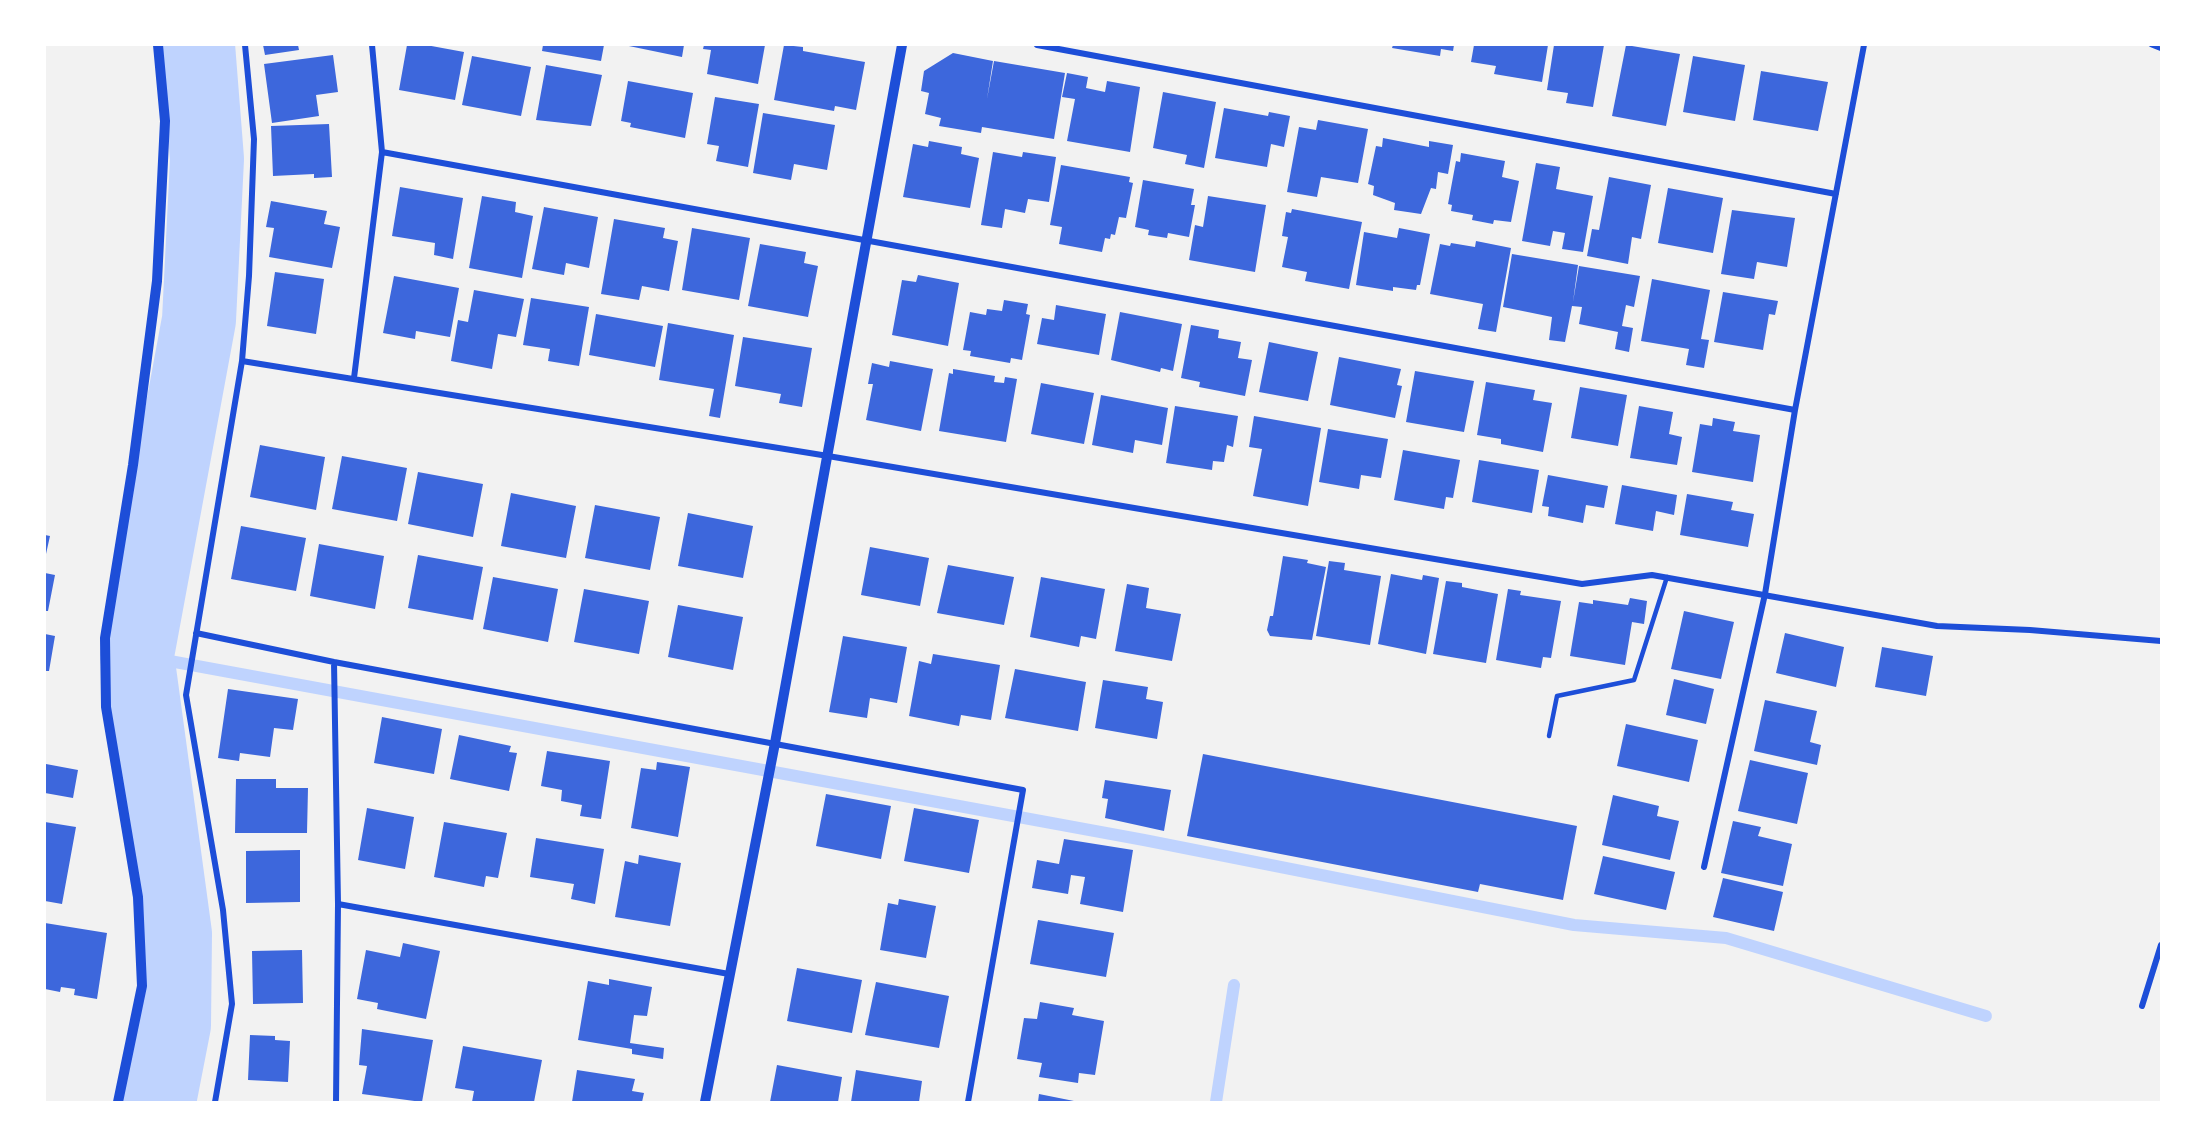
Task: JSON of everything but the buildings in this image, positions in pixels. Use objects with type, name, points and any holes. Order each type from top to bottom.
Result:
[{"type":"street","points":[[118,1102],[142,986],[138,897],[106,707],[105,638],[133,465],[157,281],[165,121],[158,45]]},
{"type":"street","points":[[215,1102],[232,1004],[223,910],[186,695],[242,362],[249,276],[254,139],[245,45]]},
{"type":"street","points":[[354,378],[382,152],[372,45]]},
{"type":"street","points":[[705,1102],[775,743],[902,45]]},
{"type":"street","points":[[1037,45],[1836,194]]},
{"type":"street","points":[[1704,867],[1765,594],[1795,410],[1864,45]]},
{"type":"street","points":[[382,152],[1795,410]]},
{"type":"street","points":[[242,362],[354,378],[828,456],[1582,584],[1652,575],[1937,626],[2030,630],[2161,641]]},
{"type":"street","points":[[196,633],[334,662],[1023,790],[968,1102]]},
{"type":"street","points":[[334,662],[338,904],[336,1102]]},
{"type":"street","points":[[338,904],[729,974]]},
{"type":"street","points":[[2142,1006],[2161,945]]},
{"type":"lane","points":[[2151,45],[2161,49]]},
{"type":"lane","points":[[1550,736],[1557,696],[1634,680],[1667,577]]},
{"type":"waterway","points":[[159,1102],[174,1025],[175,934],[137,655],[199,320],[207,159],[198,45]]},
{"type":"waterway","points":[[137,655],[1144,840],[1574,925],[1726,938],[1986,1016]]},
{"type":"waterway","points":[[1216,1102],[1234,985]]}]
